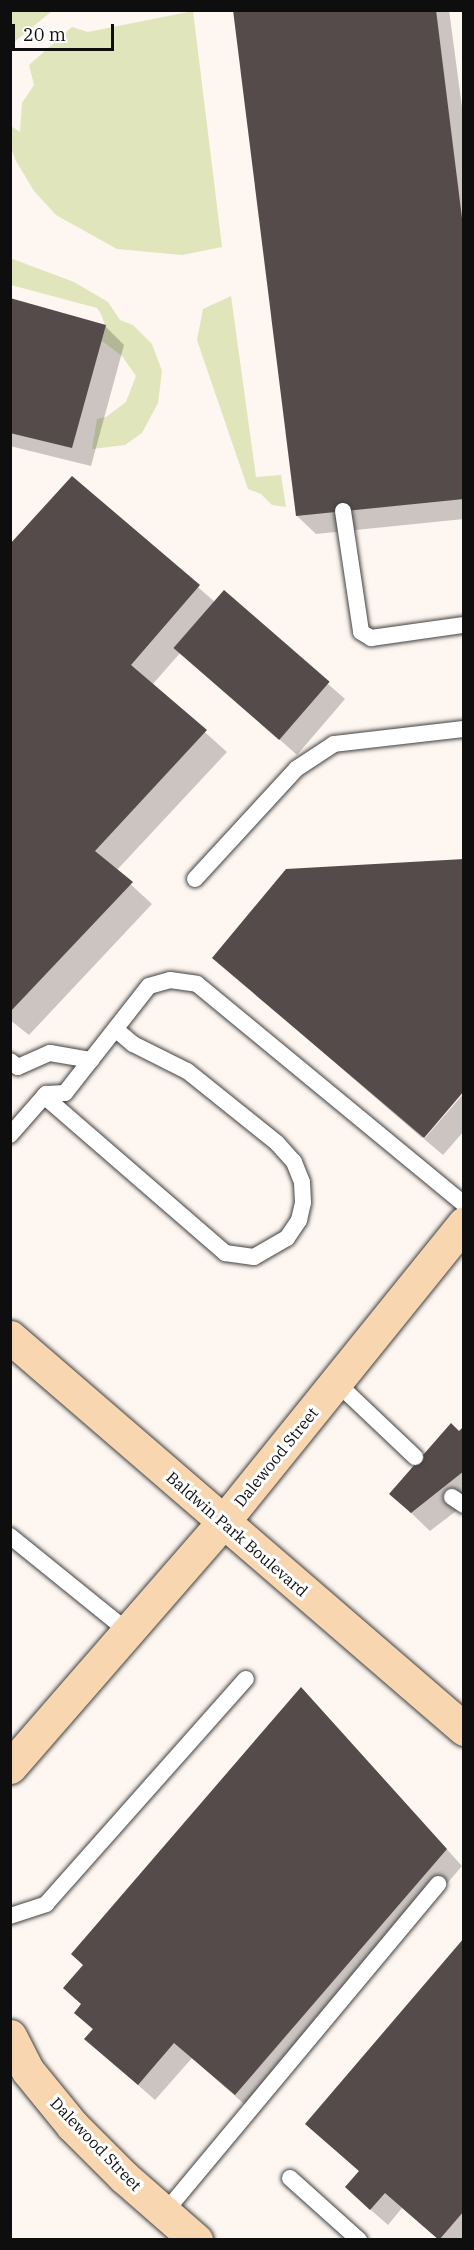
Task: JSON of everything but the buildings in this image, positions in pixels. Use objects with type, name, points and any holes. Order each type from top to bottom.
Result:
[{"type":"main road","name":"Dalewood Street","points":[[10,1767],[126,1630],[224,1522],[464,1223]]},
{"type":"main road","name":"Baldwin Park Boulevard","points":[[10,1337],[464,1729]]},
{"type":"main road","name":"Dalewood Street","points":[[10,2036],[28,2071],[72,2125],[180,2230]]},
{"type":"lane","points":[[343,511],[362,632],[371,638],[464,625]]},
{"type":"lane","points":[[195,879],[296,769],[334,744],[464,729]]},
{"type":"lane","points":[[10,1135],[44,1096],[65,1093],[149,986],[170,980],[197,984],[464,1204]]},
{"type":"lane","points":[[44,1096],[225,1253],[254,1257],[287,1238],[299,1220],[303,1202],[302,1182],[294,1162],[277,1143],[188,1071],[133,1044],[115,1029]]},
{"type":"lane","points":[[10,1061],[18,1067],[50,1053],[91,1060]]},
{"type":"lane","points":[[336,1383],[415,1457]]},
{"type":"lane","points":[[10,1536],[126,1630]]},
{"type":"lane","points":[[10,1916],[46,1904],[246,1679]]},
{"type":"lane","points":[[180,2230],[438,1884]]},
{"type":"lane","points":[[290,2178],[359,2240]]},
{"type":"green space","points":[[11,10],[52,10],[52,11],[13,43]]},
{"type":"green space","points":[[193,11],[222,247],[182,255],[117,249],[56,215],[34,191],[16,161],[11,148],[11,126],[20,132],[22,103],[34,85],[29,65],[72,27],[88,32]]},
{"type":"green space","points":[[10,258],[74,282],[108,302],[120,320],[133,325],[152,344],[162,371],[158,403],[142,433],[125,445],[92,449],[97,419],[106,417],[126,402],[136,376],[122,356],[102,341],[105,325],[101,314],[97,308],[11,285]]},
{"type":"green space","points":[[231,296],[256,477],[281,475],[286,507],[272,505],[261,494],[248,489],[197,340],[203,309]]}]
